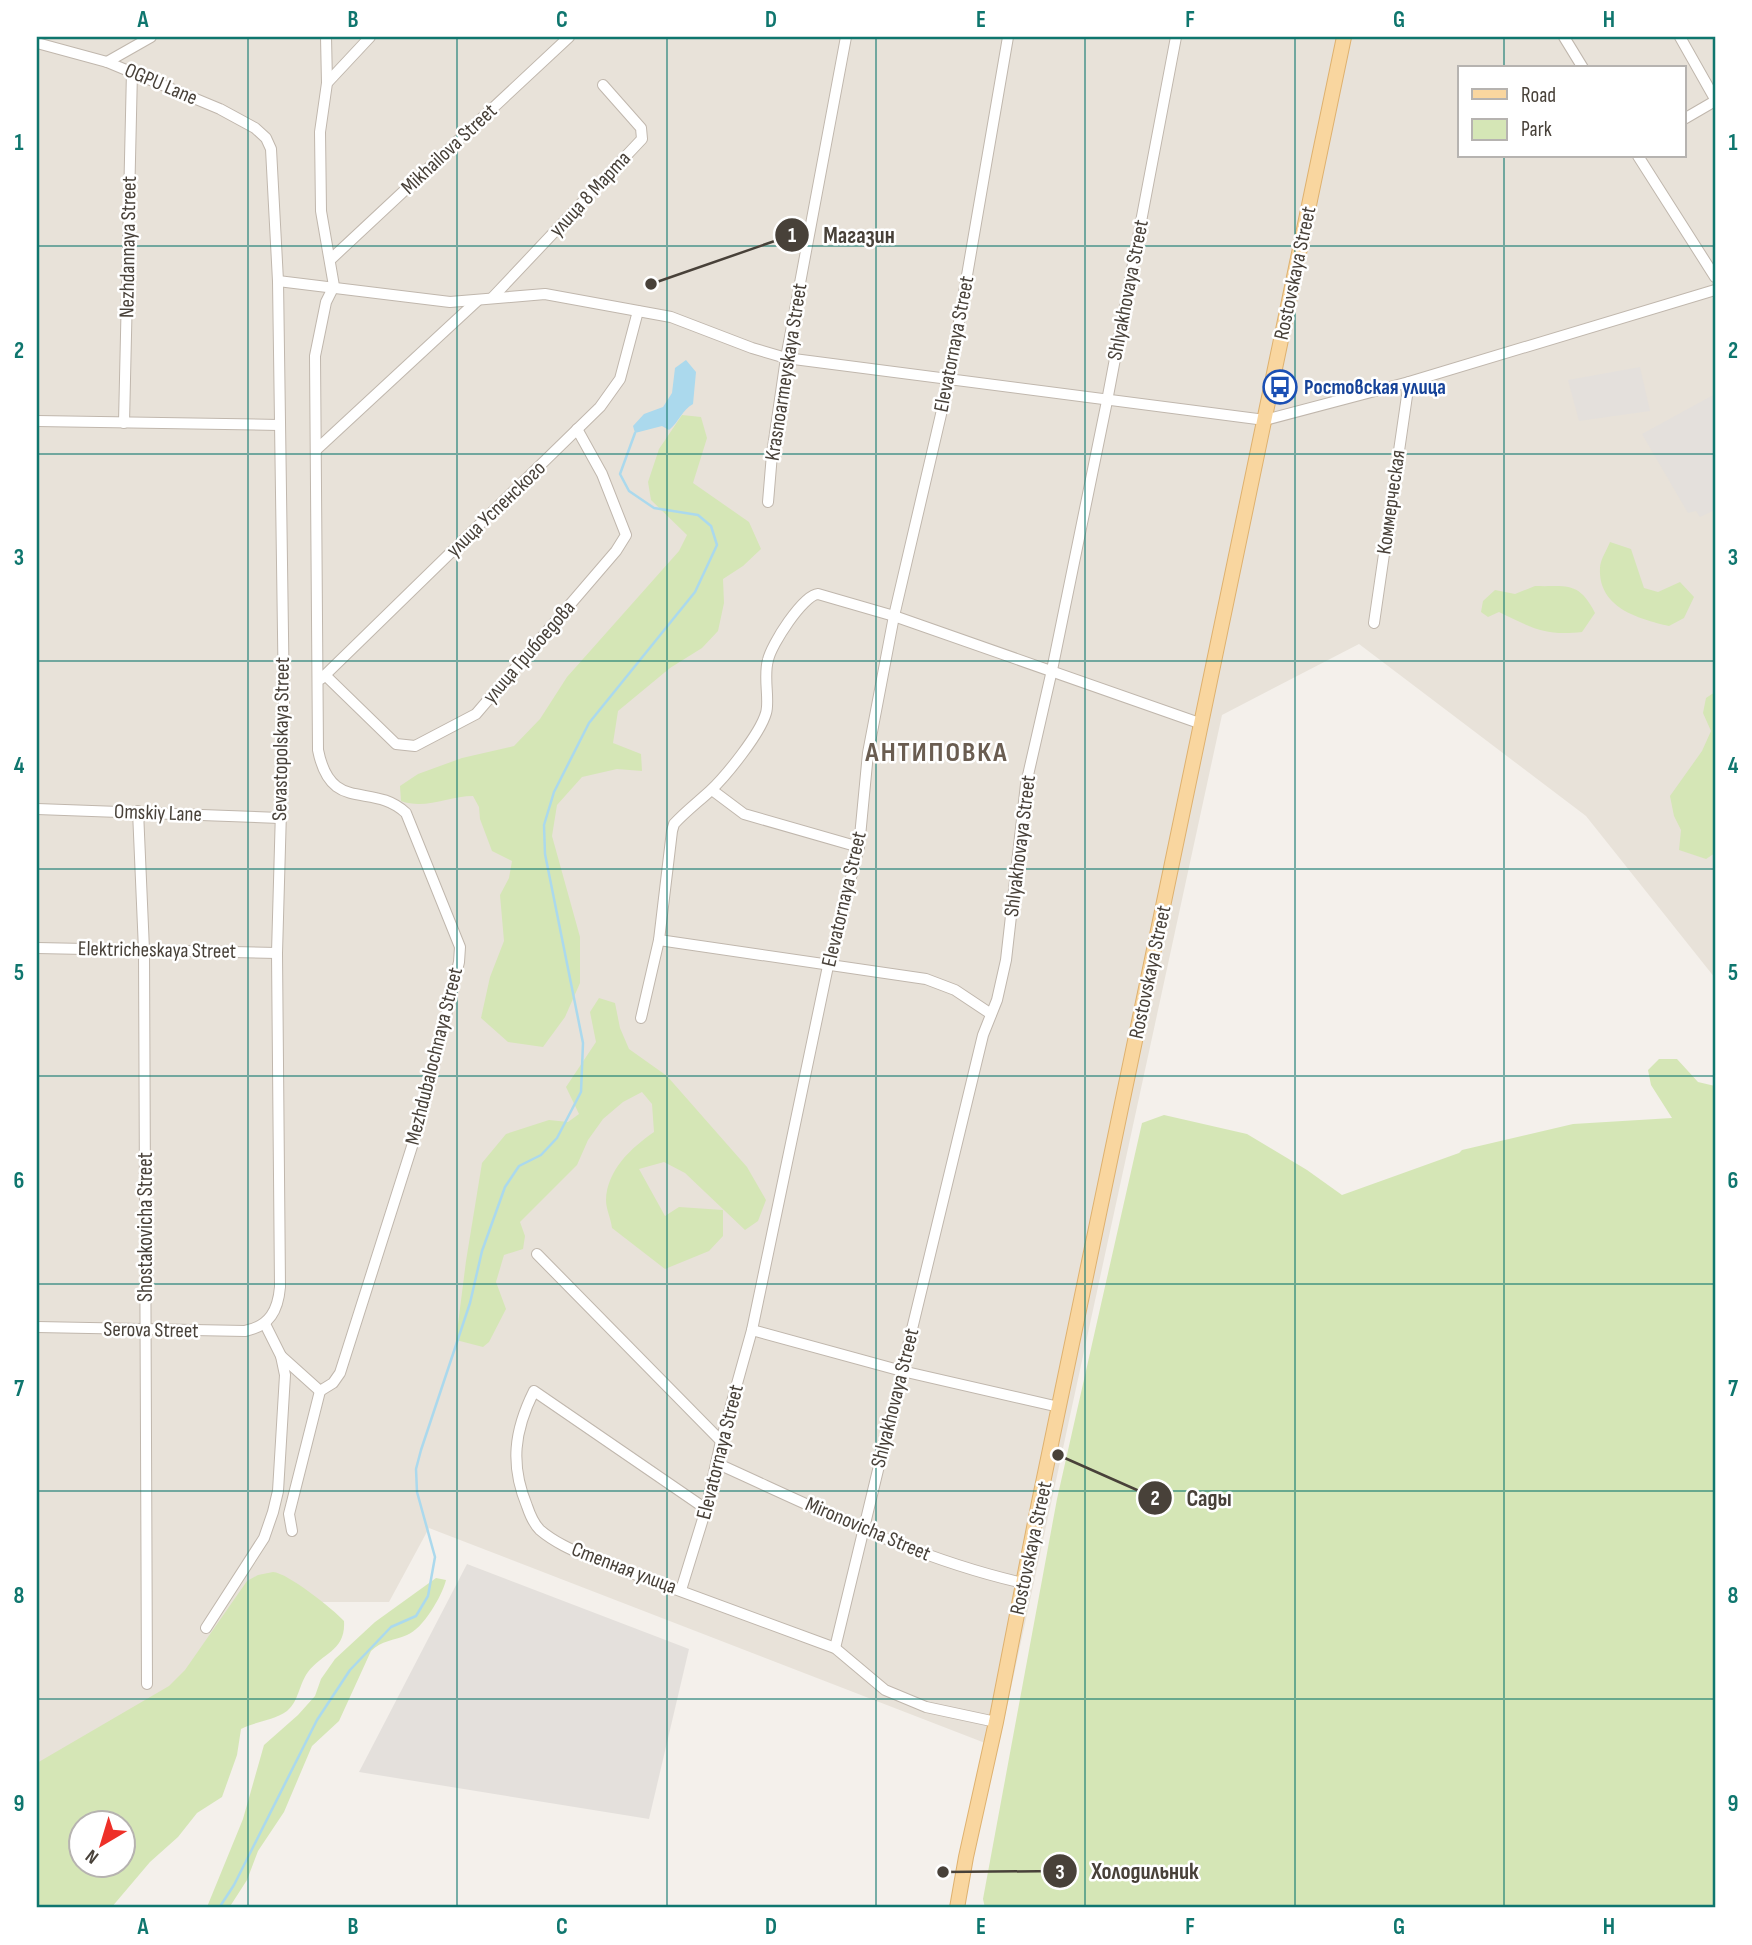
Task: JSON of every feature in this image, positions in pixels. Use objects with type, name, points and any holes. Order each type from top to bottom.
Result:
[{"type":"main road","name":"Rostovskaya Street","points":[[957,1908],[1344,37]]},
{"type":"street","points":[[107,62],[151,37]]},
{"type":"street","points":[[321,679],[315,356],[326,302],[334,286],[321,211],[320,132],[327,83],[326,37]]},
{"type":"street","points":[[327,83],[370,37]]},
{"type":"street","name":"Mikhailova Street","points":[[330,260],[569,37]]},
{"type":"street","name":"Krasnoarmeyskaya Street","points":[[768,502],[786,358],[846,37]]},
{"type":"street","name":"Elevatornaya Street","points":[[681,1590],[706,1509],[721,1441],[752,1330],[828,966],[859,847],[868,753],[894,616],[949,380],[1008,37]]},
{"type":"street","name":"Shlyakhovaya Street","points":[[835,1648],[983,1035],[1001,986],[1026,784],[1107,401],[1177,37]]},
{"type":"street","points":[[1564,37],[1582,66]]},
{"type":"street","points":[[1680,37],[1715,100],[1686,118]]},
{"type":"street","name":"OGPU Lane","points":[[37,43],[132,71],[237,117],[266,138],[271,149]]},
{"type":"street","name":"Nezhdannaya Street","points":[[124,423],[132,71]]},
{"type":"street","name":"улица 8 Марта","points":[[492,298],[642,139],[641,128],[603,86]]},
{"type":"street","name":"Sevastopolskaya Street","points":[[265,1324],[276,1309],[280,1287],[277,953],[284,704],[278,281],[271,149]]},
{"type":"street","points":[[1639,158],[1715,277]]},
{"type":"street","points":[[278,281],[450,302],[545,294],[671,317],[786,358],[1265,420],[1409,382],[1715,290]]},
{"type":"street","points":[[316,450],[477,301]]},
{"type":"street","name":"улица Успенского","points":[[321,679],[600,407],[620,379],[638,311]]},
{"type":"street","name":"Коммерческая","points":[[1374,623],[1409,382]]},
{"type":"street","points":[[37,421],[279,425]]},
{"type":"street","name":"улица Грибоедова","points":[[321,679],[397,744],[415,746],[476,714],[616,551],[626,535],[602,474],[577,429]]},
{"type":"street","points":[[641,1018],[659,940],[672,831],[680,818],[712,790],[754,736],[767,711],[765,685],[768,659],[806,598],[818,594],[894,616],[1202,724]]},
{"type":"street","name":"Mezhdubalochnaya Street","points":[[320,1391],[333,1383],[340,1373],[421,1118],[459,962],[460,947],[406,813],[389,803],[344,790],[326,778],[318,750],[321,679]]},
{"type":"street","points":[[712,790],[744,814],[859,847]]},
{"type":"street","name":"Omskiy Lane","points":[[37,809],[280,818]]},
{"type":"street","name":"Shostakovicha Street","points":[[138,811],[144,950],[147,1685]]},
{"type":"street","points":[[659,940],[926,979],[955,990],[990,1014]]},
{"type":"street","name":"Elektricheskaya Street","points":[[37,948],[277,953]]},
{"type":"street","points":[[537,1254],[721,1441]]},
{"type":"street","points":[[206,1628],[264,1538],[278,1491],[285,1375],[281,1356],[265,1324]]},
{"type":"street","name":"Serova Street","points":[[37,1327],[234,1332],[265,1324]]},
{"type":"street","points":[[752,1330],[902,1371],[1059,1406]]},
{"type":"street","points":[[281,1356],[320,1391],[289,1514],[292,1531]]},
{"type":"street","name":"Степная улица","points":[[706,1509],[534,1391],[519,1427],[515,1463],[518,1483],[531,1518],[538,1528],[566,1547],[588,1557],[835,1648],[885,1690],[926,1707],[996,1722]]},
{"type":"street","name":"Mironovicha Street","points":[[716,1463],[863,1529],[979,1573],[1023,1583]]},
{"type":"shaded area","points":[[37,37],[1715,37],[1715,978],[1586,816],[1359,644],[1222,715],[998,1748],[429,1528],[389,1602],[271,1602],[178,1710],[37,1793]]},
{"type":"shaded area","points":[[1640,367],[1650,411],[1579,421],[1568,380]]},
{"type":"shaded area","points":[[1715,394],[1715,510],[1700,517],[1696,511],[1688,513],[1642,434]]},
{"type":"shaded area","points":[[467,1564],[689,1649],[649,1819],[359,1772]]},
{"type":"green space","points":[[682,415],[701,417],[707,438],[693,483],[749,522],[761,549],[743,566],[723,579],[724,603],[718,631],[702,648],[670,668],[618,711],[613,743],[641,754],[642,771],[617,769],[582,777],[557,805],[552,836],[580,937],[580,983],[565,1017],[543,1047],[508,1042],[481,1018],[490,977],[504,941],[500,895],[509,878],[512,861],[492,851],[473,796],[410,803],[401,801],[400,786],[418,774],[462,758],[514,746],[540,719],[567,677],[679,551],[687,535],[651,500],[648,482],[659,449]]},
{"type":"green space","points":[[1610,542],[1631,549],[1644,588],[1658,592],[1680,582],[1694,597],[1684,618],[1669,626],[1633,615],[1613,602],[1601,582],[1600,568]]},
{"type":"green space","points":[[1535,586],[1571,588],[1583,595],[1595,613],[1582,632],[1558,633],[1539,630],[1499,612],[1488,617],[1481,612],[1483,601],[1495,590],[1515,594]]},
{"type":"green space","points":[[1715,692],[1715,853],[1706,859],[1679,850],[1681,830],[1674,816],[1670,796],[1702,751],[1711,731],[1703,713],[1706,698]]},
{"type":"green space","points":[[599,998],[615,1003],[620,1028],[629,1049],[667,1076],[747,1167],[766,1200],[758,1221],[745,1230],[685,1173],[664,1162],[639,1169],[665,1216],[679,1207],[723,1210],[723,1236],[709,1251],[665,1269],[612,1228],[606,1200],[611,1179],[629,1153],[654,1132],[652,1104],[642,1092],[623,1102],[603,1119],[588,1140],[577,1165],[520,1222],[525,1236],[523,1249],[504,1255],[496,1282],[506,1309],[489,1342],[483,1347],[456,1340],[482,1163],[506,1134],[549,1120],[568,1122],[579,1114],[566,1087],[596,1042],[590,1012]]},
{"type":"green space","points":[[1659,1059],[1677,1059],[1698,1082],[1715,1086],[1715,1908],[985,1908],[983,1899],[1057,1499],[1142,1123],[1164,1115],[1247,1134],[1307,1170],[1342,1195],[1462,1150],[1573,1124],[1672,1118],[1651,1085],[1648,1070]]},
{"type":"green space","points":[[273,1572],[289,1578],[344,1621],[341,1639],[332,1651],[308,1672],[287,1711],[241,1729],[237,1755],[222,1797],[197,1813],[111,1908],[37,1908],[37,1763],[169,1686],[185,1670],[247,1581]]},
{"type":"green space","points":[[436,1578],[446,1580],[444,1587],[419,1626],[413,1632],[371,1651],[339,1721],[312,1746],[284,1812],[258,1851],[247,1880],[229,1908],[207,1907],[243,1819],[264,1745],[315,1696],[321,1679],[335,1659],[375,1622]]},
{"type":"water","points":[[686,360],[696,372],[693,404],[669,430],[662,426],[635,433],[633,426],[644,414],[663,407],[672,393],[675,368]]},
{"type":"waterway","points":[[219,1908],[234,1885],[317,1720],[350,1670],[391,1627],[416,1616],[428,1596],[435,1557],[417,1492],[416,1469],[421,1450],[470,1303],[482,1251],[505,1187],[519,1166],[541,1155],[557,1138],[581,1092],[583,1043],[545,854],[544,825],[554,792],[589,723],[695,592],[717,545],[711,526],[698,515],[654,508],[629,491],[620,474],[635,433]]},
{"type":"place","name":"Магазин","points":[[651,284]]},
{"type":"place","name":"Ростовская улица","points":[[1280,387]]},
{"type":"place","name":"Сады","points":[[1058,1455]]},
{"type":"place","name":"Холодильник","points":[[943,1872]]},
{"type":"district","name":"АНТИПОВКА","points":[[937,752]]}]
